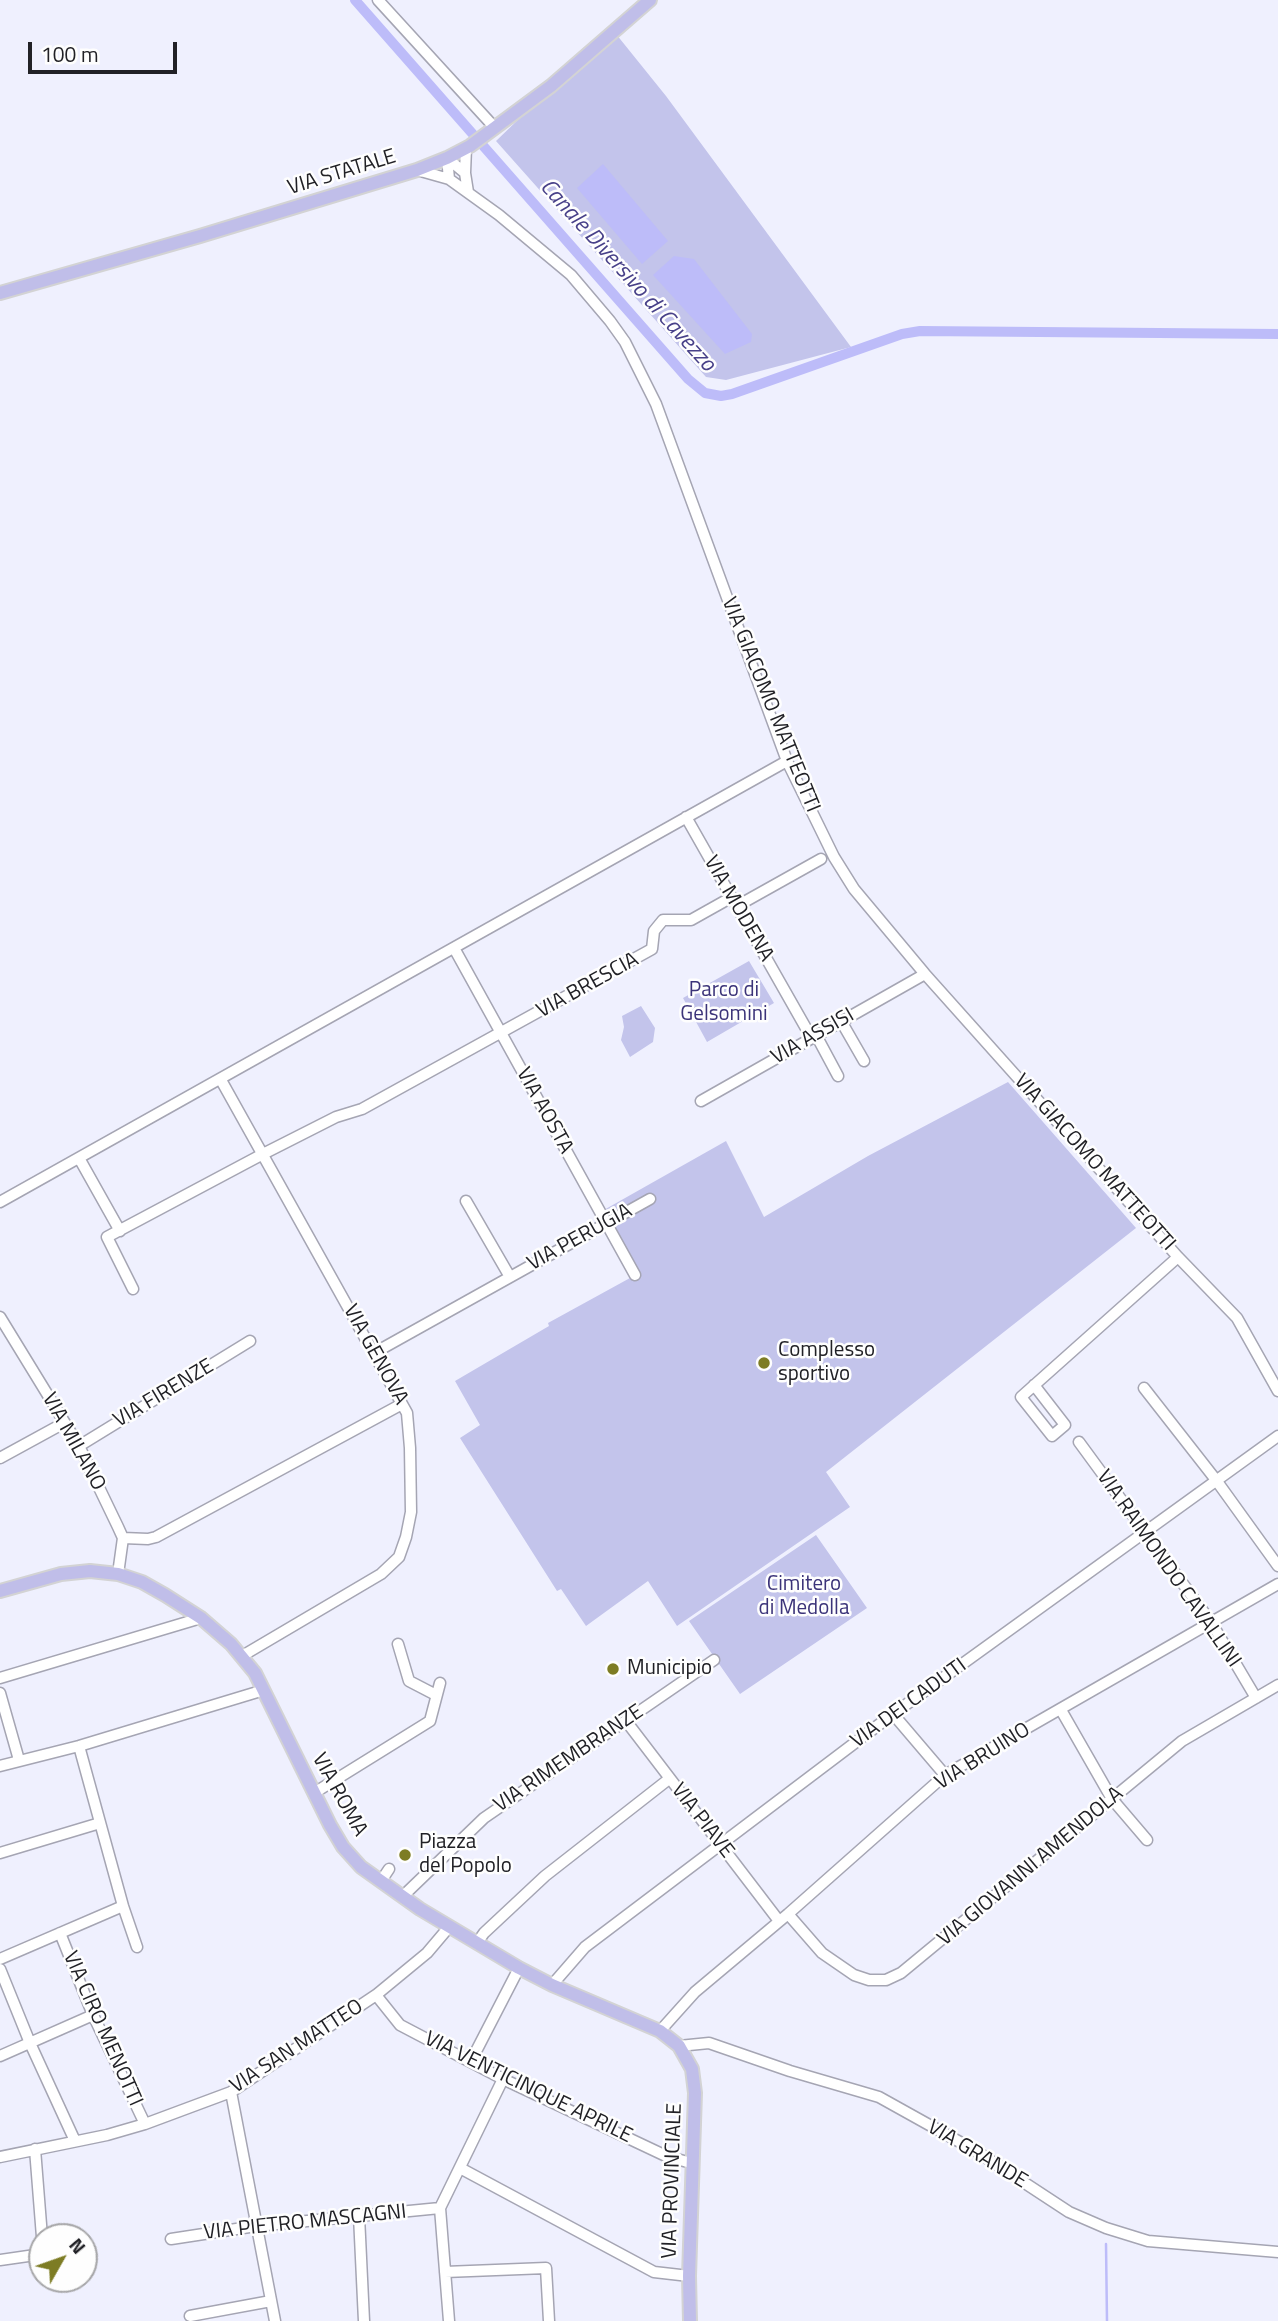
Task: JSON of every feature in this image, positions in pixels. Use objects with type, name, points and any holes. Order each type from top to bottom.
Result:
[{"type":"main road","name":"VIA STATALE","points":[[0,293],[212,232],[417,170],[447,158],[492,131],[551,86],[650,0]]},
{"type":"main road","name":"VIA ROMA","points":[[0,1591],[61,1574],[90,1571],[118,1574],[165,1594],[201,1618],[242,1656],[264,1690],[343,1847],[361,1867],[402,1897],[519,1968],[660,2031],[679,2046]]},
{"type":"main road","name":"VIA PROVINCIALE","points":[[679,2046],[692,2069],[695,2093],[691,2163],[690,2321]]},
{"type":"street","points":[[378,0],[492,131]]},
{"type":"street","points":[[468,147],[465,173],[468,192]]},
{"type":"street","points":[[447,158],[465,173]]},
{"type":"street","points":[[447,158],[449,180]]},
{"type":"street","name":"VIA GIACOMO MATTEOTTI","points":[[417,170],[449,180],[468,192],[571,275],[594,300],[625,342],[656,404],[787,761],[834,856],[854,889],[925,974],[1178,1257],[1237,1318],[1278,1391]]},
{"type":"street","points":[[0,1202],[787,761]]},
{"type":"street","name":"VIA MODENA","points":[[686,817],[838,1076]]},
{"type":"street","points":[[734,902],[821,859]]},
{"type":"street","name":"VIA BRESCIA","points":[[502,1034],[652,949],[654,931],[663,920],[691,920],[734,902]]},
{"type":"street","name":"VIA AOSTA","points":[[454,948],[635,1275]]},
{"type":"street","name":"VIA ASSISI","points":[[701,1101],[925,974]]},
{"type":"street","points":[[841,1021],[864,1061]]},
{"type":"street","points":[[133,1289],[107,1237],[262,1154],[336,1118],[362,1109],[502,1034]]},
{"type":"street","name":"VIA GENOVA","points":[[220,1080],[374,1353],[402,1405],[409,1424],[411,1512],[406,1537],[398,1557],[380,1574],[242,1656]]},
{"type":"street","points":[[79,1158],[120,1231]]},
{"type":"street","name":"VIA PERUGIA","points":[[374,1353],[650,1199]]},
{"type":"street","name":"VIA PERUGIA","points":[[466,1201],[510,1277]]},
{"type":"street","points":[[1034,1385],[1065,1425],[1052,1436],[1021,1396],[1178,1257]]},
{"type":"street","name":"VIA MILANO","points":[[0,1317],[79,1446],[122,1538]]},
{"type":"street","name":"VIA FIRENZE","points":[[79,1446],[250,1341]]},
{"type":"street","points":[[1144,1388],[1216,1480],[1278,1566]]},
{"type":"street","points":[[118,1574],[122,1538],[156,1537],[402,1405]]},
{"type":"street","points":[[0,1458],[64,1423]]},
{"type":"street","name":"VIA DEI CADUTI","points":[[552,1985],[585,1947],[893,1714],[1278,1436]]},
{"type":"street","name":"VIA RAIMONDO CAVALLINI","points":[[1079,1442],[1211,1622],[1256,1698]]},
{"type":"street","name":"VIA BRUINO","points":[[660,2031],[695,1992],[945,1775],[1278,1584]]},
{"type":"street","points":[[0,1678],[201,1618]]},
{"type":"street","points":[[398,1644],[408,1682],[436,1695]]},
{"type":"street","name":"VIA RIMEMBRANZE","points":[[402,1897],[484,1818],[713,1660]]},
{"type":"street","points":[[314,1793],[430,1721],[440,1683]]},
{"type":"street","name":"VIA GIOVANNI AMENDOLA","points":[[788,1914],[822,1953],[854,1975],[869,1980],[886,1980],[901,1973],[1182,1741],[1278,1685]]},
{"type":"street","points":[[0,1766],[79,1746],[264,1690]]},
{"type":"street","points":[[0,1693],[19,1760]]},
{"type":"street","points":[[1060,1710],[1112,1799],[1147,1840]]},
{"type":"street","points":[[893,1714],[945,1775]]},
{"type":"street","name":"VIA PIAVE","points":[[626,1721],[779,1921]]},
{"type":"street","points":[[79,1746],[137,1947]]},
{"type":"street","points":[[477,1943],[484,1933],[545,1876],[669,1779]]},
{"type":"street","points":[[0,1853],[100,1823]]},
{"type":"street","points":[[381,1881],[389,1869]]},
{"type":"street","points":[[0,1959],[123,1906]]},
{"type":"street","name":"VIA SAN MATTEO","points":[[0,2157],[145,2124],[231,2092],[376,1995],[427,1953],[449,1927]]},
{"type":"street","name":"VIA CIRO MENOTTI","points":[[60,1933],[93,2015],[145,2124]]},
{"type":"street","points":[[471,2061],[519,1968]]},
{"type":"street","points":[[0,1969],[75,2141]]},
{"type":"street","name":"VIA VENTICINQUE APRILE","points":[[376,1995],[400,2025],[503,2079],[666,2156],[691,2163]]},
{"type":"street","points":[[0,2056],[93,2015]]},
{"type":"street","name":"VIA GRANDE","points":[[679,2046],[709,2043],[790,2071],[879,2097],[976,2151],[1069,2212],[1106,2228],[1148,2241],[1278,2252]]},
{"type":"street","points":[[449,2321],[440,2208],[503,2079]]},
{"type":"street","points":[[231,2092],[275,2321]]},
{"type":"street","points":[[36,2150],[41,2223]]},
{"type":"street","points":[[460,2168],[654,2272],[689,2276]]},
{"type":"street","name":"VIA PIETRO MASCAGNI","points":[[171,2239],[256,2226],[440,2208]]},
{"type":"street","points":[[359,2216],[364,2321]]},
{"type":"street","points":[[0,2260],[28,2256]]},
{"type":"street","points":[[445,2272],[546,2268],[549,2321]]},
{"type":"street","points":[[190,2316],[271,2301]]},
{"type":"green space","points":[[612,29],[666,96],[851,347],[726,380],[706,377],[496,141]]},
{"type":"green space","name":"Parco di Gelsomini","points":[[749,961],[774,1003],[707,1042],[683,998]]},
{"type":"green space","points":[[641,1006],[655,1028],[653,1042],[630,1057],[621,1040],[624,1027],[622,1016]]},
{"type":"green space","name":"Complesso sportivo","points":[[1008,1082],[1136,1228],[826,1472],[850,1507],[677,1626],[648,1581],[586,1626],[561,1589],[557,1591],[460,1438],[480,1425],[455,1381],[549,1326],[548,1323],[630,1278],[595,1215],[726,1141],[764,1217],[868,1156]]},
{"type":"green space","name":"Cimitero di Medolla","points":[[816,1535],[867,1608],[740,1694],[689,1621]]},
{"type":"shaded area","points":[[603,164],[668,241],[642,264],[577,188]]},
{"type":"shaded area","points":[[674,256],[694,259],[752,334],[751,342],[725,354],[653,275]]},
{"type":"waterway","name":"Canale Diversivo di Cavezzo","points":[[355,0],[688,379],[705,393],[721,396],[732,394],[902,334],[920,331],[1278,334]]},
{"type":"waterway","points":[[1106,2244],[1107,2321]]},
{"type":"place","name":"Complesso sportivo","points":[[764,1363]]},
{"type":"place","name":"Municipio","points":[[613,1669]]},
{"type":"place","name":"Piazza del Popolo","points":[[405,1855]]}]
